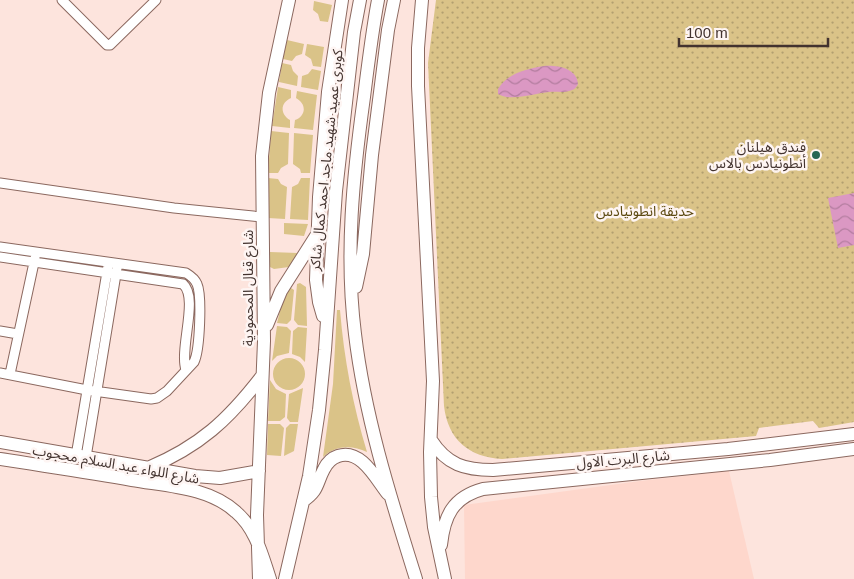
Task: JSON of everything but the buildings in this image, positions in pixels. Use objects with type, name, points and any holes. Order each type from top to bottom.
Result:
[{"type":"main road","name":"شارع قنال المحمودية","points":[[259,579],[257,541],[264,341],[262,156],[264,124],[289,0]]},
{"type":"main road","points":[[326,323],[319,302],[316,280],[318,234],[324,127],[342,0]]},
{"type":"main road","name":"كوبرى عميد شهيد ماجد احمد كمال شاكر","points":[[303,501],[309,476],[319,410],[336,191],[354,32],[360,0]]},
{"type":"main road","points":[[378,0],[352,187],[350,221],[352,301],[359,366],[365,399],[416,579]]},
{"type":"main road","points":[[352,301],[363,254],[372,155],[388,30],[394,0]]},
{"type":"main road","points":[[422,0],[418,48],[418,86],[432,365],[431,497],[445,579]]},
{"type":"main road","points":[[264,341],[266,327],[275,303],[318,234]]},
{"type":"main road","points":[[148,468],[186,450],[212,432],[231,414],[262,376]]},
{"type":"main road","name":"شارع البرت الاول","points":[[431,440],[438,451],[453,463],[459,466],[482,470],[681,453],[854,434]]},
{"type":"main road","name":"شارع اللواء عبد السلام محجوب","points":[[0,442],[208,478],[234,477],[259,471]]},
{"type":"main road","name":"شارع البرت الاول","points":[[440,558],[445,523],[459,500],[470,492],[499,486],[770,460],[854,449]]},
{"type":"main road","points":[[681,453],[682,469]]},
{"type":"main road","points":[[285,579],[303,501],[315,491],[328,463],[336,457],[346,455],[361,460],[393,500]]},
{"type":"main road","name":"شارع اللواء عبد السلام محجوب","points":[[0,460],[192,490],[224,502],[250,526],[270,579]]},
{"type":"street","points":[[62,0],[107,46],[156,0]]},
{"type":"street","points":[[0,183],[174,208],[262,218]]},
{"type":"street","points":[[0,248],[36,258]]},
{"type":"street","points":[[0,257],[36,258],[112,268],[186,273],[196,281],[199,290],[197,356],[194,362],[167,391],[157,398],[144,398],[91,390],[0,373]]},
{"type":"street","points":[[10,374],[36,258]]},
{"type":"street","points":[[112,268],[183,284],[189,292],[189,313],[183,357],[186,370]]},
{"type":"street","points":[[81,457],[112,268]]},
{"type":"street","points":[[183,284],[186,273]]},
{"type":"street","points":[[0,331],[18,334]]},
{"type":"shaded area","points":[[729,471],[754,579],[465,579],[464,505]]},
{"type":"green space","name":"حديقة انطونيادس","points":[[436,0],[854,0],[854,422],[819,428],[813,421],[759,428],[756,436],[502,459],[480,455],[470,450],[455,437],[446,418],[444,406],[428,63]]},
{"type":"green space","points":[[314,1],[332,5],[328,22],[320,21],[318,14],[313,10]]},
{"type":"green space","points":[[287,40],[304,44],[302,54],[296,56],[292,61],[283,59]]},
{"type":"green space","points":[[307,44],[324,47],[321,67],[313,66],[311,59],[305,55]]},
{"type":"green space","points":[[282,63],[291,65],[293,71],[298,76],[297,86],[279,82]]},
{"type":"green space","points":[[312,69],[321,71],[318,90],[301,87],[302,76],[308,74]]},
{"type":"green space","points":[[278,87],[291,90],[291,98],[283,106],[284,115],[290,120],[290,128],[272,126]]},
{"type":"green space","points":[[297,91],[317,95],[313,130],[294,128],[295,120],[301,116],[304,110],[302,103],[296,98]]},
{"type":"green space","points":[[271,131],[289,133],[288,164],[281,168],[278,173],[268,173]]},
{"type":"green space","points":[[294,133],[313,135],[310,173],[301,173],[300,169],[293,164]]},
{"type":"green space","points":[[268,178],[278,179],[281,184],[287,187],[285,219],[268,218]]},
{"type":"green space","points":[[301,178],[310,178],[308,220],[290,219],[292,187],[298,184]]},
{"type":"green space","points":[[284,223],[308,224],[304,236],[284,234]]},
{"type":"green space","points":[[270,252],[298,253],[289,267],[274,269],[270,267]]},
{"type":"green space","points":[[300,283],[306,287],[307,326],[298,325],[294,320],[297,284]]},
{"type":"green space","points":[[291,288],[294,290],[291,320],[287,324],[277,323],[281,307]]},
{"type":"green space","points":[[337,310],[340,310],[350,382],[367,452],[356,448],[344,447],[333,450],[323,457],[333,384]]},
{"type":"green space","points":[[277,326],[287,327],[291,331],[289,353],[277,356],[272,361]]},
{"type":"green space","points":[[298,327],[307,328],[305,362],[300,357],[292,354],[293,331]]},
{"type":"green space","points":[[289,358],[295,359],[300,363],[304,368],[304,380],[300,385],[295,389],[289,390],[283,389],[278,385],[274,380],[273,374],[274,368],[278,363],[283,359]]},
{"type":"green space","points":[[270,380],[276,389],[286,394],[285,417],[280,421],[268,421]]},
{"type":"green space","points":[[303,388],[298,422],[290,422],[287,418],[289,394]]},
{"type":"green space","points":[[268,424],[280,424],[284,428],[281,456],[267,455]]},
{"type":"green space","points":[[290,424],[298,424],[294,451],[284,456],[286,428]]},
{"type":"water","points":[[555,66],[570,71],[574,74],[578,84],[574,89],[567,92],[549,92],[509,97],[498,94],[498,89],[512,75],[524,70]]},
{"type":"water","points":[[854,193],[854,245],[838,248],[828,198]]},
{"type":"place","name":"فندق هيلنان أنطونيادس بالاس","points":[[816,155]]}]
